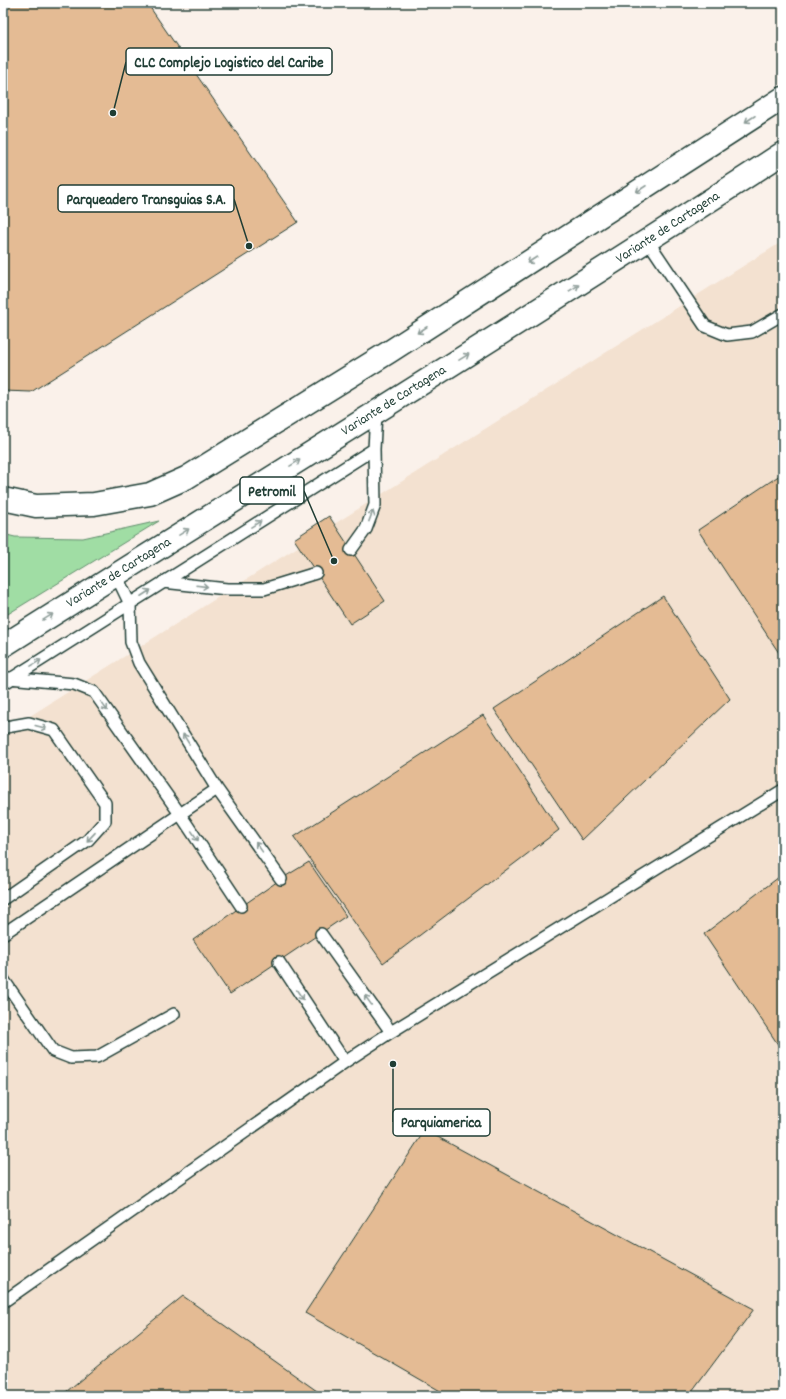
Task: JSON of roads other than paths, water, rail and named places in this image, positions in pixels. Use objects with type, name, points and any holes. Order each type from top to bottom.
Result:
[{"type":"main road","points":[[3,499],[36,506],[94,504],[150,494],[186,478],[389,352],[783,98]]},
{"type":"main road","name":"Variante de Cartagena","points":[[3,646],[376,413],[648,241],[783,153]]},
{"type":"lane","points":[[648,241],[705,326],[727,335],[752,332],[783,314]]},
{"type":"lane","points":[[351,550],[366,529],[375,506],[374,449],[376,413]]},
{"type":"lane","points":[[5,679],[130,604],[374,449]]},
{"type":"lane","points":[[164,582],[227,589],[264,589],[316,573]]},
{"type":"lane","points":[[116,575],[130,604],[131,642],[139,663],[217,789],[281,879]]},
{"type":"lane","points":[[5,679],[74,684],[94,692],[180,814],[241,906]]},
{"type":"lane","points":[[3,729],[6,727],[29,724],[54,730],[105,803],[105,821],[88,840],[3,899]]},
{"type":"lane","points":[[3,934],[217,789]]},
{"type":"lane","points":[[3,1302],[345,1062],[391,1032],[783,790]]},
{"type":"lane","points":[[321,934],[391,1032]]},
{"type":"lane","points":[[279,962],[345,1062]]},
{"type":"lane","points":[[3,979],[53,1050],[71,1058],[97,1057],[174,1014]]},
{"type":"place","name":"CLC Complejo Logistico del Caribe","points":[[113,113]]},
{"type":"place","name":"Parqueadero Transguias S.A.","points":[[249,246]]},
{"type":"place","name":"Petromil","points":[[334,561]]},
{"type":"place","name":"Parquiamerica","points":[[393,1064]]}]
